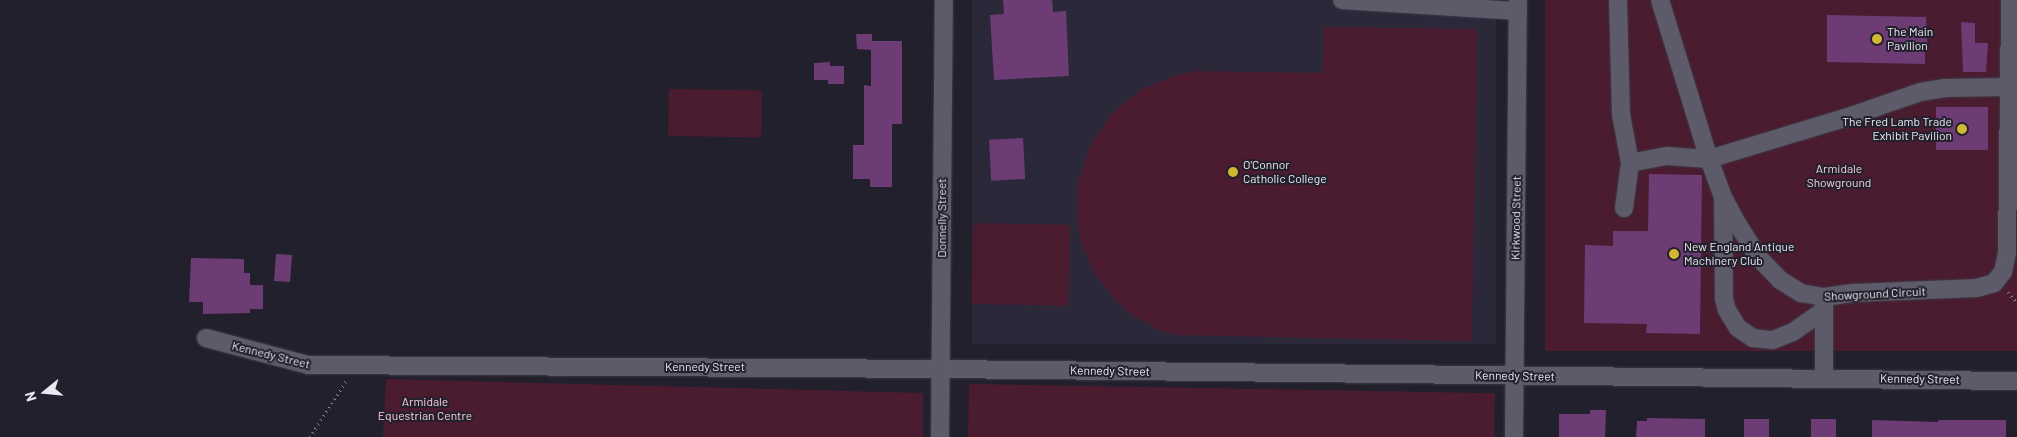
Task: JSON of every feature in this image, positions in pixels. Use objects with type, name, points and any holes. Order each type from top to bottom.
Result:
[{"type":"street","name":"Donnelly Street","points":[[940,437],[944,0]]},
{"type":"street","points":[[1342,0],[1518,6]]},
{"type":"street","points":[[1618,0],[1621,114],[1630,163],[1624,208]]},
{"type":"street","name":"Showground Circuit","points":[[1660,0],[1709,159],[1723,197],[1747,242],[1770,270],[1801,293],[1824,304],[1853,293],[1977,288],[1989,285],[1998,279],[2003,272],[2007,253],[2010,0]]},
{"type":"street","name":"Kirkwood Street","points":[[1514,437],[1518,6]]},
{"type":"street","points":[[1630,163],[1667,156],[1709,159],[1845,118],[1920,92],[1944,88],[2009,87]]},
{"type":"street","points":[[1723,197],[1724,300],[1727,310],[1738,328],[1753,338],[1773,340],[1793,332],[1824,304]]},
{"type":"street","points":[[1824,304],[1824,378]]},
{"type":"street","name":"Kennedy Street","points":[[206,338],[308,366],[940,369],[2017,381]]},
{"type":"path","points":[[310,437],[355,366]]},
{"type":"shaded area","name":"O'Connor Catholic College","points":[[972,0],[1496,0],[1496,344],[972,344]]},
{"type":"green space","name":"Armidale Showground","points":[[1545,0],[2017,0],[2017,351],[1545,351]]},
{"type":"green space","points":[[1324,27],[1477,29],[1472,341],[1176,335],[1159,330],[1128,312],[1093,271],[1080,238],[1077,220],[1078,183],[1090,146],[1111,114],[1142,89],[1177,75],[1196,71],[1323,73]]},
{"type":"green space","points":[[669,89],[762,91],[761,138],[668,136]]},
{"type":"green space","points":[[973,223],[1070,225],[1069,306],[972,304]]},
{"type":"green space","name":"Armidale Equestrian Centre","points":[[386,379],[923,393],[923,437],[383,437]]},
{"type":"green space","points":[[969,384],[1495,393],[1494,437],[968,437]]},
{"type":"building","points":[[1003,0],[1052,0],[1053,12],[1066,11],[1069,76],[994,80],[990,15],[1004,14]]},
{"type":"building","name":"The Main Pavilion","points":[[1827,15],[1926,17],[1928,52],[1925,51],[1925,64],[1827,62]]},
{"type":"building","points":[[1961,22],[1975,23],[1975,43],[1988,43],[1986,72],[1963,72]]},
{"type":"building","points":[[856,34],[872,34],[872,41],[902,41],[902,124],[892,124],[892,187],[870,187],[870,179],[853,179],[853,145],[864,145],[864,85],[871,86],[871,50],[857,49]]},
{"type":"building","points":[[830,62],[830,66],[844,66],[844,84],[828,84],[828,80],[814,80],[814,63]]},
{"type":"building","name":"The Fred Lamb Trade Exhibit Pavilion","points":[[1936,107],[1988,107],[1988,150],[1936,150]]},
{"type":"building","points":[[1023,138],[1025,179],[991,181],[989,140]]},
{"type":"building","name":"New England Antique Machinery Club","points":[[1649,174],[1702,175],[1700,334],[1646,333],[1647,324],[1584,323],[1585,245],[1613,246],[1613,231],[1648,231]]},
{"type":"building","points":[[276,254],[292,255],[290,282],[274,281]]},
{"type":"building","points":[[191,258],[244,259],[244,273],[250,273],[250,285],[263,285],[263,309],[250,309],[250,313],[203,314],[203,302],[189,302]]},
{"type":"building","points":[[1590,410],[1606,410],[1605,437],[1559,437],[1559,414],[1590,414]]},
{"type":"building","points":[[1647,418],[1705,419],[1705,437],[1636,437],[1637,421],[1647,421]]},
{"type":"building","points":[[1744,419],[1769,419],[1769,437],[1744,437]]},
{"type":"building","points":[[1811,419],[1836,419],[1836,437],[1811,437]]},
{"type":"building","points":[[1872,420],[1938,422],[1938,420],[2006,420],[2006,437],[1872,437]]},
{"type":"place","name":"The Main Pavilion","points":[[1877,39]]},
{"type":"place","name":"The Fred Lamb Trade Exhibit Pavilion","points":[[1962,129]]},
{"type":"place","name":"O'Connor Catholic College","points":[[1233,172]]},
{"type":"place","name":"New England Antique Machinery Club","points":[[1674,254]]}]
